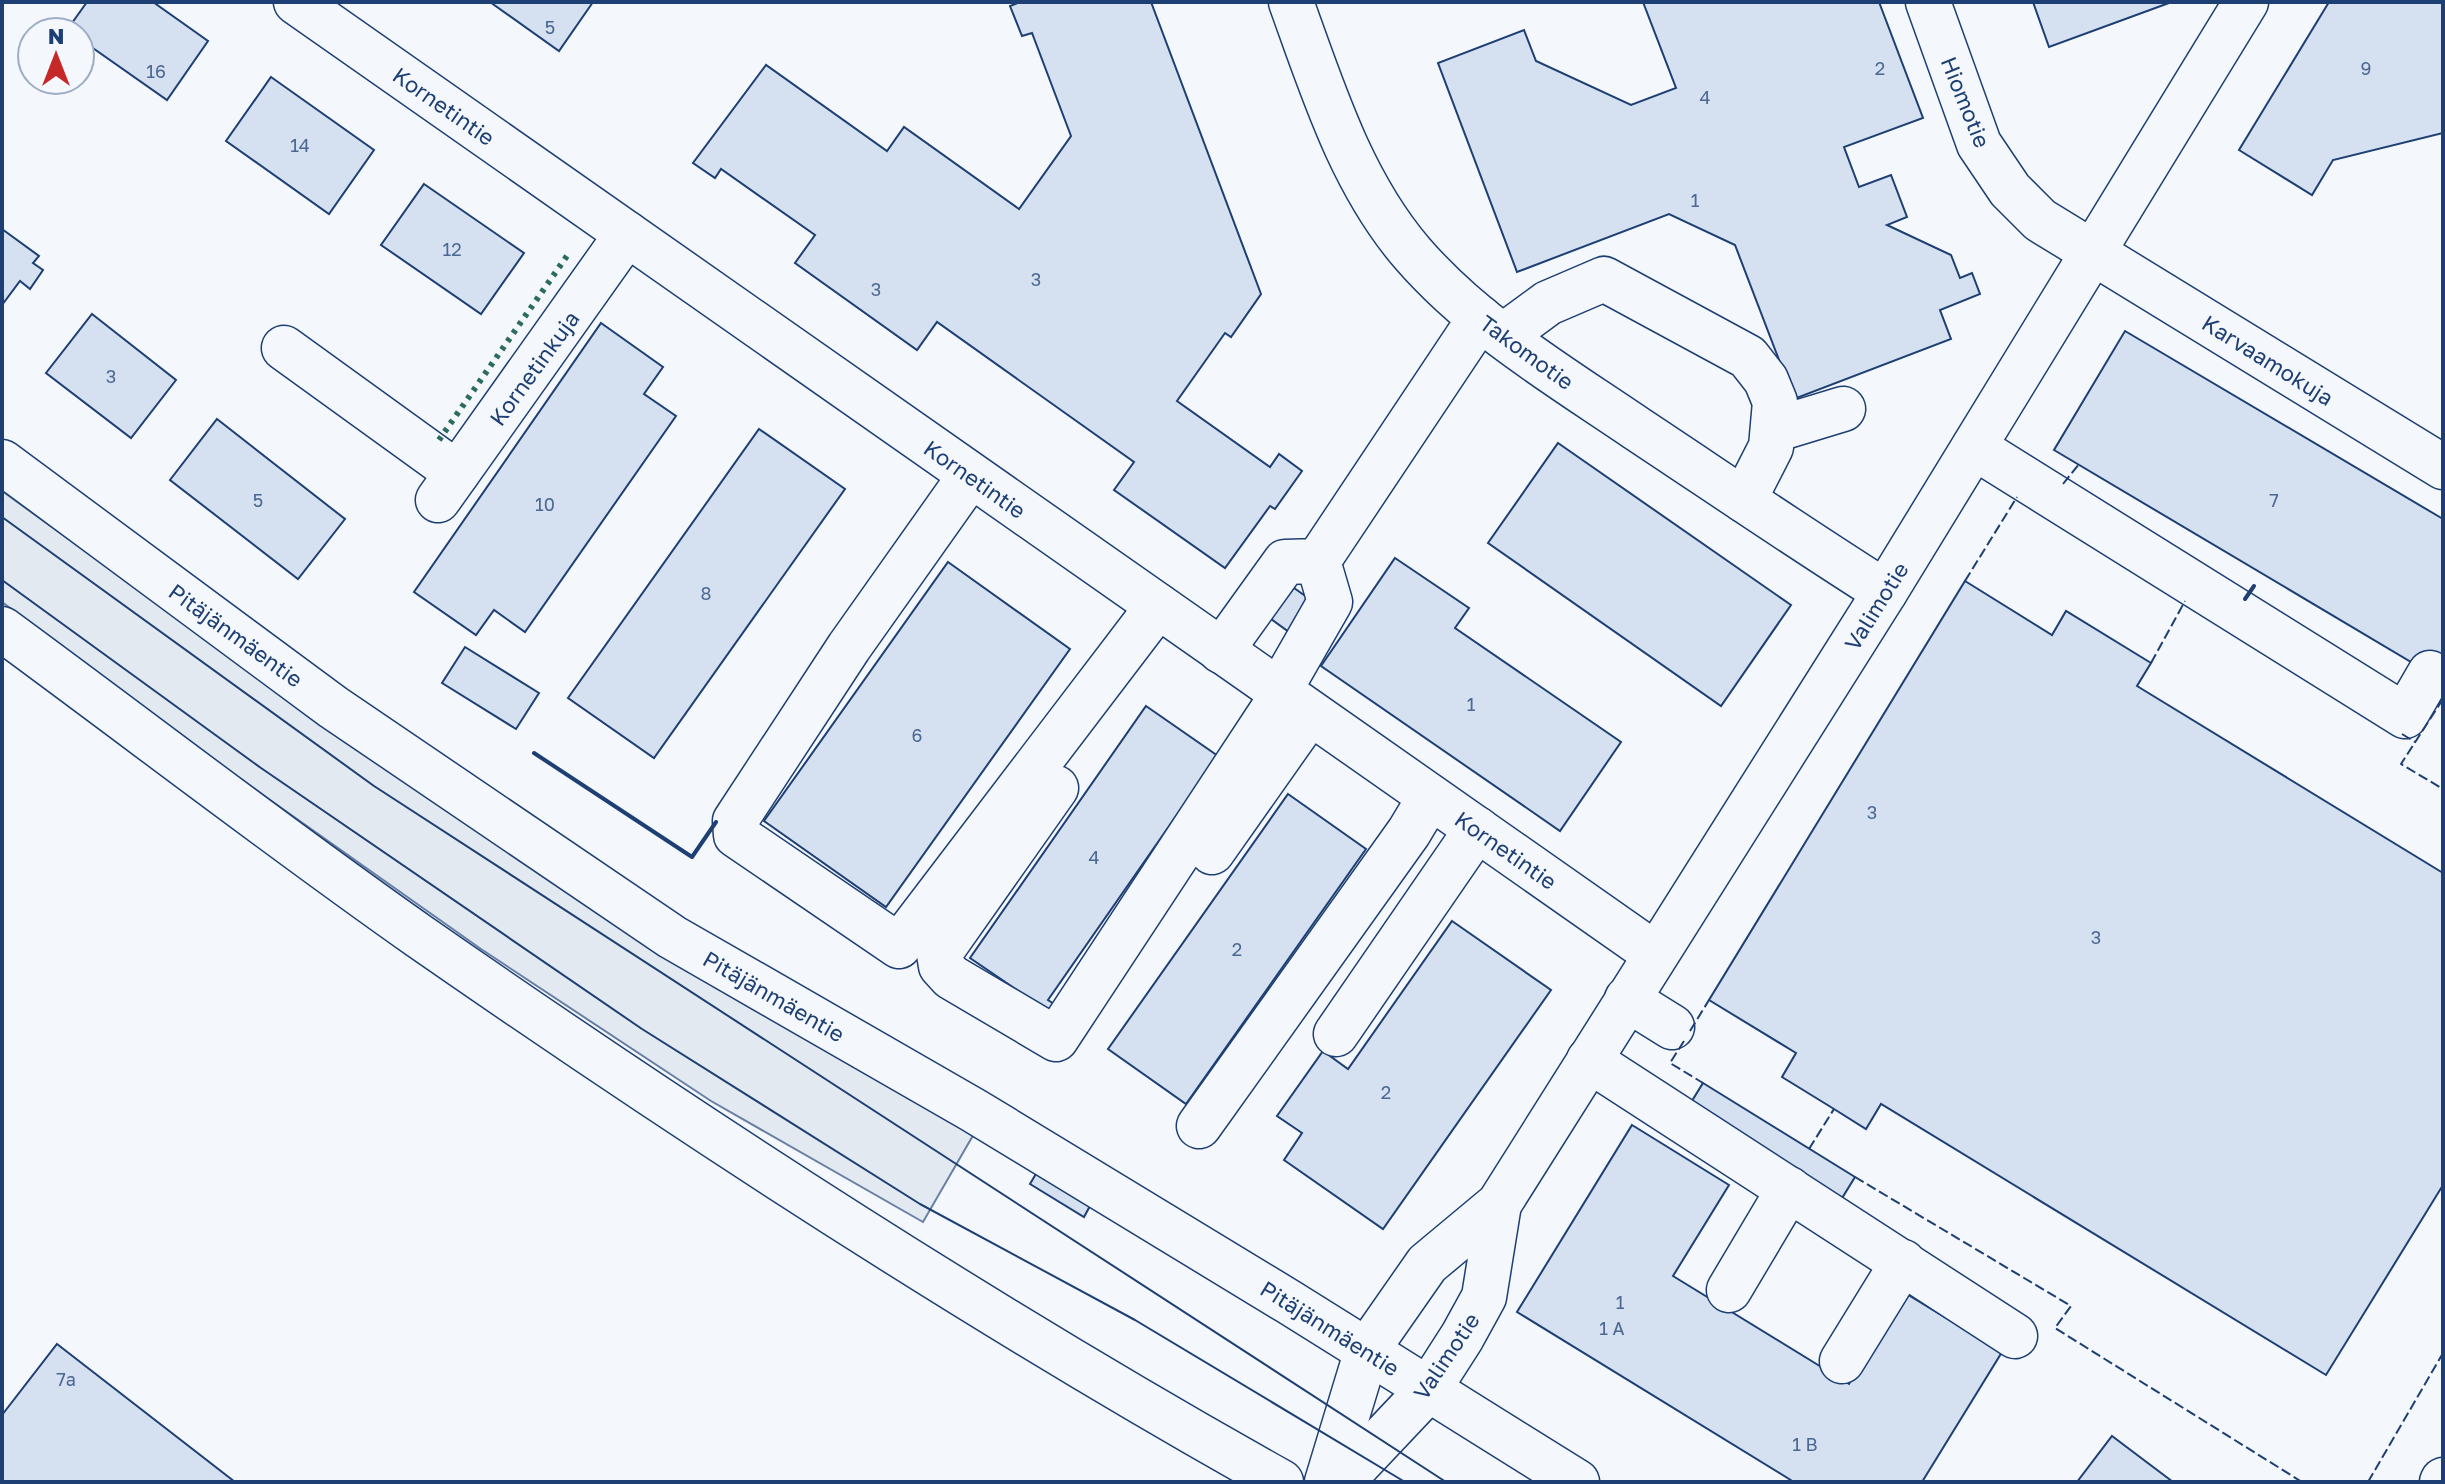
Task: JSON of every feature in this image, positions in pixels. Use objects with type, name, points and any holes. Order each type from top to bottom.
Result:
[{"type":"street","name":"Kornetintie","points":[[296,2],[1655,954]]},
{"type":"street","name":"Takomotie","points":[[1291,2],[1335,121],[1375,201],[1411,252],[1491,327],[1885,592]]},
{"type":"street","name":"Hiomotie","points":[[1928,2],[1979,144],[2010,190],[2040,220],[2094,252]]},
{"type":"street","name":"Valimotie","points":[[1327,1482],[1367,1350],[1427,1264],[1499,1204],[1885,592],[2246,2]]},
{"type":"street","name":"Kornetinkuja","points":[[284,348],[447,486],[627,234]]},
{"type":"street","name":"Karvaamokuja","points":[[2094,252],[2443,467]]},
{"type":"street","points":[[1318,561],[1491,327],[1604,279],[1748,357],[1766,380],[1775,402],[1771,447],[1744,500]]},
{"type":"street","points":[[1774,430],[1843,409]]},
{"type":"street","points":[[1974,447],[2405,716],[2430,673]]},
{"type":"street","name":"Pitäjänmäentie","points":[[2,462],[333,707],[672,937],[973,1110],[1577,1482]]},
{"type":"street","points":[[970,476],[831,674],[735,821],[736,835],[899,946],[1167,613]]},
{"type":"street","points":[[1221,651],[1285,562],[1318,561]]},
{"type":"street","points":[[1105,1014],[1192,881],[1291,699],[1330,602],[1318,561]]},
{"type":"street","points":[[1167,613],[939,954],[941,966],[951,977],[1056,1039],[1291,699]]},
{"type":"street","points":[[2,629],[417,934],[719,1140],[1154,1409],[1281,1482]]},
{"type":"street","points":[[1199,1126],[1409,832],[1430,797]]},
{"type":"street","points":[[1336,1034],[1477,829]]},
{"type":"street","points":[[1627,999],[1672,1027]]},
{"type":"street","points":[[1589,1060],[2015,1336]]},
{"type":"street","points":[[1729,1290],[1789,1189]]},
{"type":"street","name":"Valimotie","points":[[1341,1482],[1428,1390],[1484,1297],[1499,1204]]},
{"type":"street","points":[[1842,1361],[1903,1262]]},
{"type":"shaded area","points":[[2,491],[310,713],[975,1132],[923,1222],[711,1101],[481,949],[246,783],[2,602]]},
{"type":"building","points":[[87,2],[153,2],[208,41],[167,100],[96,50],[96,16],[77,16]]},
{"type":"building","points":[[490,2],[593,2],[559,51]]},
{"type":"building","points":[[1020,2],[1151,2],[1261,294],[1231,337],[1225,333],[1177,401],[1270,467],[1279,454],[1302,471],[1275,509],[1270,506],[1225,568],[1114,490],[1134,462],[937,322],[917,350],[795,263],[815,235],[721,169],[715,178],[693,163],[766,65],[887,151],[904,127],[1019,209],[1071,136],[1032,33],[1022,36],[1010,6]]},
{"type":"building","points":[[1643,2],[1879,2],[1923,118],[1844,147],[1859,187],[1891,175],[1907,217],[1887,225],[1951,255],[1960,278],[1972,273],[1980,294],[1940,310],[1951,339],[1794,399],[1735,245],[1669,214],[1517,272],[1438,63],[1524,30],[1536,61],[1631,105],[1676,88]]},
{"type":"building","points":[[2033,2],[2169,2],[2169,3],[2049,47]]},
{"type":"building","points":[[2329,2],[2443,2],[2443,133],[2333,160],[2312,195],[2239,150]]},
{"type":"building","points":[[271,77],[374,150],[329,214],[226,141]]},
{"type":"building","points":[[424,184],[524,253],[481,314],[381,245]]},
{"type":"building","points":[[2,229],[39,256],[33,263],[43,270],[30,289],[20,281],[2,305]]},
{"type":"building","points":[[92,314],[176,380],[131,438],[46,373]]},
{"type":"building","points":[[601,323],[663,367],[644,394],[676,416],[525,632],[494,610],[476,635],[414,592]]},
{"type":"building","points":[[2125,331],[2443,519],[2443,681],[2054,450]]},
{"type":"building","points":[[217,419],[345,519],[298,579],[170,480]]},
{"type":"building","points":[[759,429],[845,489],[654,758],[568,698]]},
{"type":"building","points":[[1558,443],[1791,605],[1721,706],[1488,543]]},
{"type":"building","points":[[1395,558],[1469,608],[1455,628],[1621,742],[1560,831],[1321,666]]},
{"type":"building","points":[[948,562],[1070,649],[886,907],[764,821]]},
{"type":"building","points":[[1965,581],[2052,635],[2066,611],[2151,663],[2137,686],[2443,873],[2443,1185],[2326,1375],[1881,1104],[1866,1129],[1782,1077],[1796,1053],[1709,1000]]},
{"type":"building","points":[[1287,583],[1311,600],[1289,632],[1264,614]]},
{"type":"building","points":[[465,647],[539,693],[516,729],[442,683]]},
{"type":"building","points":[[1146,706],[1218,756],[1048,1000],[1054,1004],[1049,1012],[970,958]]},
{"type":"building","points":[[1288,794],[1366,849],[1186,1104],[1108,1049]]},
{"type":"building","points":[[1452,921],[1551,990],[1383,1229],[1284,1160],[1302,1133],[1277,1116],[1323,1051],[1348,1069]]},
{"type":"building","points":[[1703,1083],[1855,1177],[1839,1203],[1687,1109]]},
{"type":"building","points":[[1632,1125],[1729,1185],[1673,1276],[1849,1384],[1905,1293],[2002,1352],[1922,1482],[1794,1482],[1517,1312]]},
{"type":"building","points":[[1037,1172],[1091,1204],[1084,1217],[1030,1184]]},
{"type":"building","points":[[57,1344],[235,1482],[2,1482],[2,1415]]},
{"type":"building","points":[[2112,1436],[2173,1482],[2077,1482]]},
{"type":"tram line","points":[[2,517],[374,786],[1446,1482]]},
{"type":"tram line","points":[[2,580],[261,768],[642,1029],[920,1204],[1135,1320],[1405,1482]]},
{"type":"hedge","points":[[439,440],[569,253]]},
{"type":"fence","points":[[2063,484],[2079,464]]},
{"type":"fence","points":[[1965,581],[2017,497]]},
{"type":"fence","points":[[2151,663],[2185,601]]},
{"type":"fence","points":[[2443,699],[2401,764],[2443,789]]},
{"type":"fence","points":[[2402,734],[2415,742]]},
{"type":"fence","points":[[1690,1031],[1709,1000]]},
{"type":"fence","points":[[1684,1041],[1670,1063],[1703,1083]]},
{"type":"fence","points":[[1809,1149],[1834,1109]]},
{"type":"fence","points":[[1855,1177],[2071,1306],[2055,1328],[2302,1482]]},
{"type":"fence","points":[[2368,1482],[2443,1353]]},
{"type":"wall","points":[[2245,599],[2254,586]]},
{"type":"wall","points":[[534,753],[692,857],[716,822]]}]
